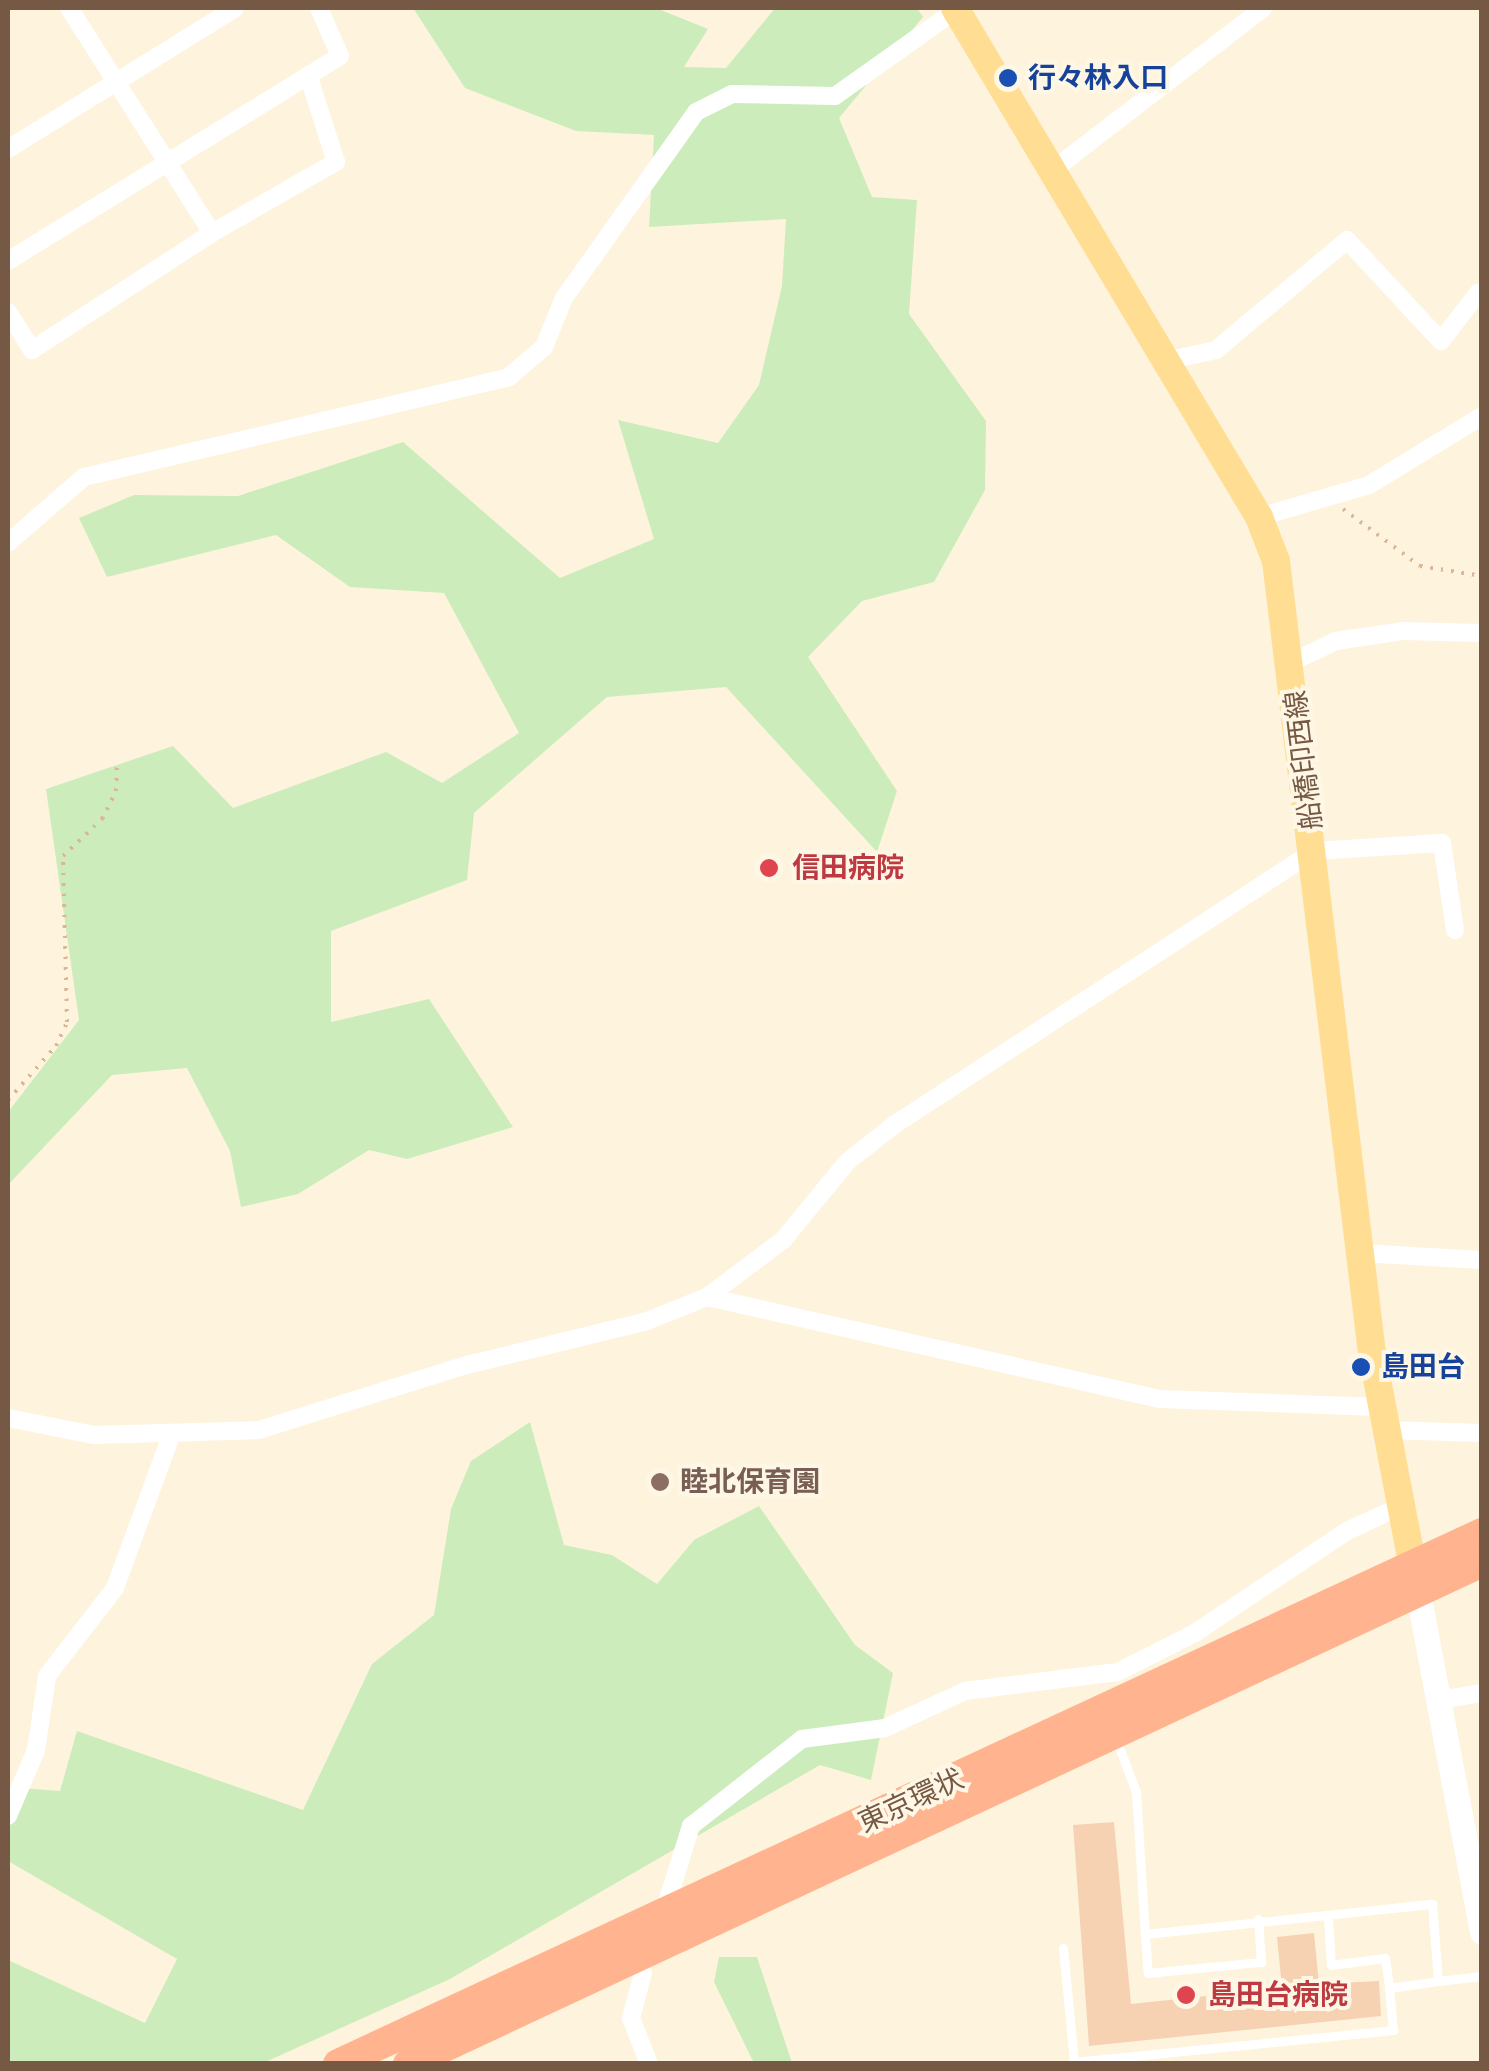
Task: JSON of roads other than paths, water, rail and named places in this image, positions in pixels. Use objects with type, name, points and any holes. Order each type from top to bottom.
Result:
[{"type":"highway","name":"東京環状","points":[[408,2064],[1113,1731],[1416,1580],[1482,1534]]},
{"type":"highway","name":"東京環状","points":[[338,2064],[1416,1580],[1482,1562]]},
{"type":"main road","name":"船橋印西線","points":[[956,9],[1259,517],[1281,581],[1382,1419],[1416,1580]]},
{"type":"street","points":[[69,8],[212,233]]},
{"type":"street","points":[[8,149],[234,8]]},
{"type":"street","points":[[8,261],[340,56],[319,8]]},
{"type":"street","points":[[1053,170],[1263,8]]},
{"type":"street","points":[[8,543],[84,477],[509,378],[544,346],[564,298],[696,112],[732,94],[835,96],[956,9]]},
{"type":"street","points":[[8,312],[32,350],[212,233],[336,162],[308,75]]},
{"type":"street","points":[[1166,360],[1216,350],[1347,240],[1441,341],[1478,293]]},
{"type":"street","points":[[1259,517],[1331,502],[1482,416]]},
{"type":"street","points":[[1292,662],[1353,638],[1404,631],[1482,632]]},
{"type":"street","points":[[8,1418],[94,1435],[259,1430],[463,1366],[647,1321],[707,1297],[783,1240],[847,1162],[894,1126],[1314,851],[1442,844],[1456,930]]},
{"type":"street","points":[[1360,1253],[1482,1260]]},
{"type":"street","points":[[707,1297],[1160,1399],[1382,1419],[1482,1433]]},
{"type":"street","points":[[8,1816],[36,1750],[47,1676],[115,1588],[172,1432]]},
{"type":"street","points":[[668,1899],[691,1826],[802,1738],[885,1728],[965,1690],[1118,1672],[1195,1634],[1346,1531],[1399,1507]]},
{"type":"street","points":[[1416,1580],[1476,1855],[1482,1932]]},
{"type":"street","points":[[1440,1700],[1482,1693]]},
{"type":"street","points":[[643,1973],[630,2018],[648,2064]]},
{"type":"lane","points":[[1113,1731],[1136,1792],[1148,1974],[1261,1962],[1258,1919]]},
{"type":"lane","points":[[1146,1934],[1258,1919],[1328,1917],[1432,1904],[1438,1981]]},
{"type":"lane","points":[[1064,1948],[1074,2062],[1393,2030],[1385,1958],[1331,1965],[1328,1917]]},
{"type":"lane","points":[[1389,1988],[1482,1976]]},
{"type":"place","name":"行々林入口","points":[[1008,78]]},
{"type":"place","name":"信田病院","points":[[769,868]]},
{"type":"place","name":"島田台","points":[[1361,1367]]},
{"type":"place","name":"睦北保育園","points":[[660,1482]]},
{"type":"place","name":"島田台病院","points":[[1186,1995]]}]
